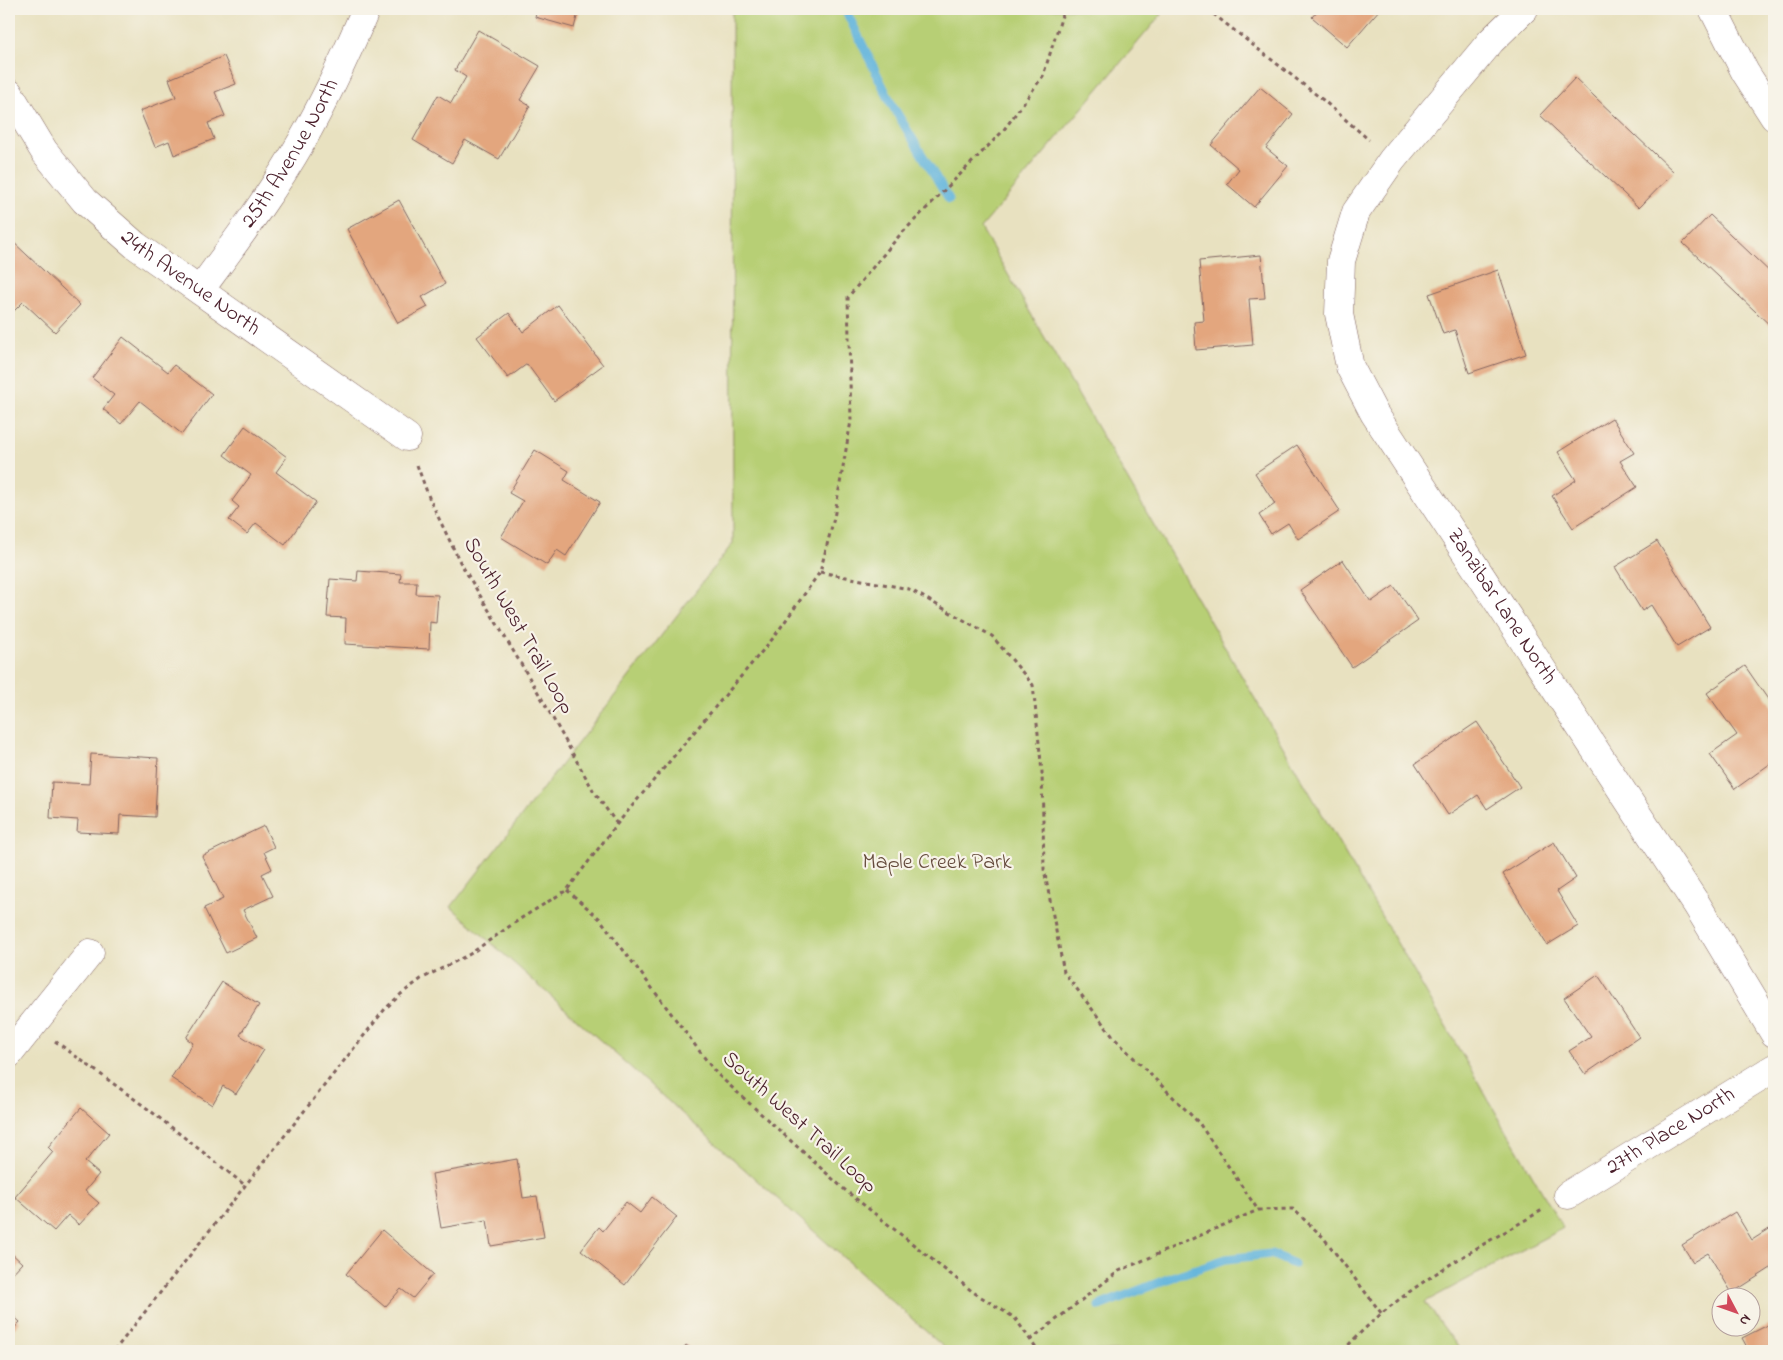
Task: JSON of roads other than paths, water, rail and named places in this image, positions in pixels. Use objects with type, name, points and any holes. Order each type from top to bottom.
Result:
[{"type":"street","name":"25th Avenue North","points":[[200,290],[263,203],[303,139],[339,72],[366,9]]},
{"type":"street","name":"Zanzibar Lane North","points":[[1524,9],[1491,41],[1392,160],[1356,212],[1341,261],[1339,314],[1350,367],[1374,413],[1697,905],[1774,1033]]},
{"type":"street","points":[[1714,9],[1745,72],[1774,117]]},
{"type":"street","name":"24th Avenue North","points":[[9,93],[44,151],[85,201],[135,245],[407,437]]},
{"type":"street","points":[[9,1054],[90,953]]},
{"type":"street","name":"27th Place North","points":[[1568,1195],[1774,1068]]},
{"type":"waterway","points":[[845,9],[892,105],[949,199]]},
{"type":"waterway","points":[[1099,1306],[1178,1275],[1226,1259],[1271,1254],[1294,1264]]},
{"type":"park label","name":"Maple Creek Park","points":[[937,863]]}]
